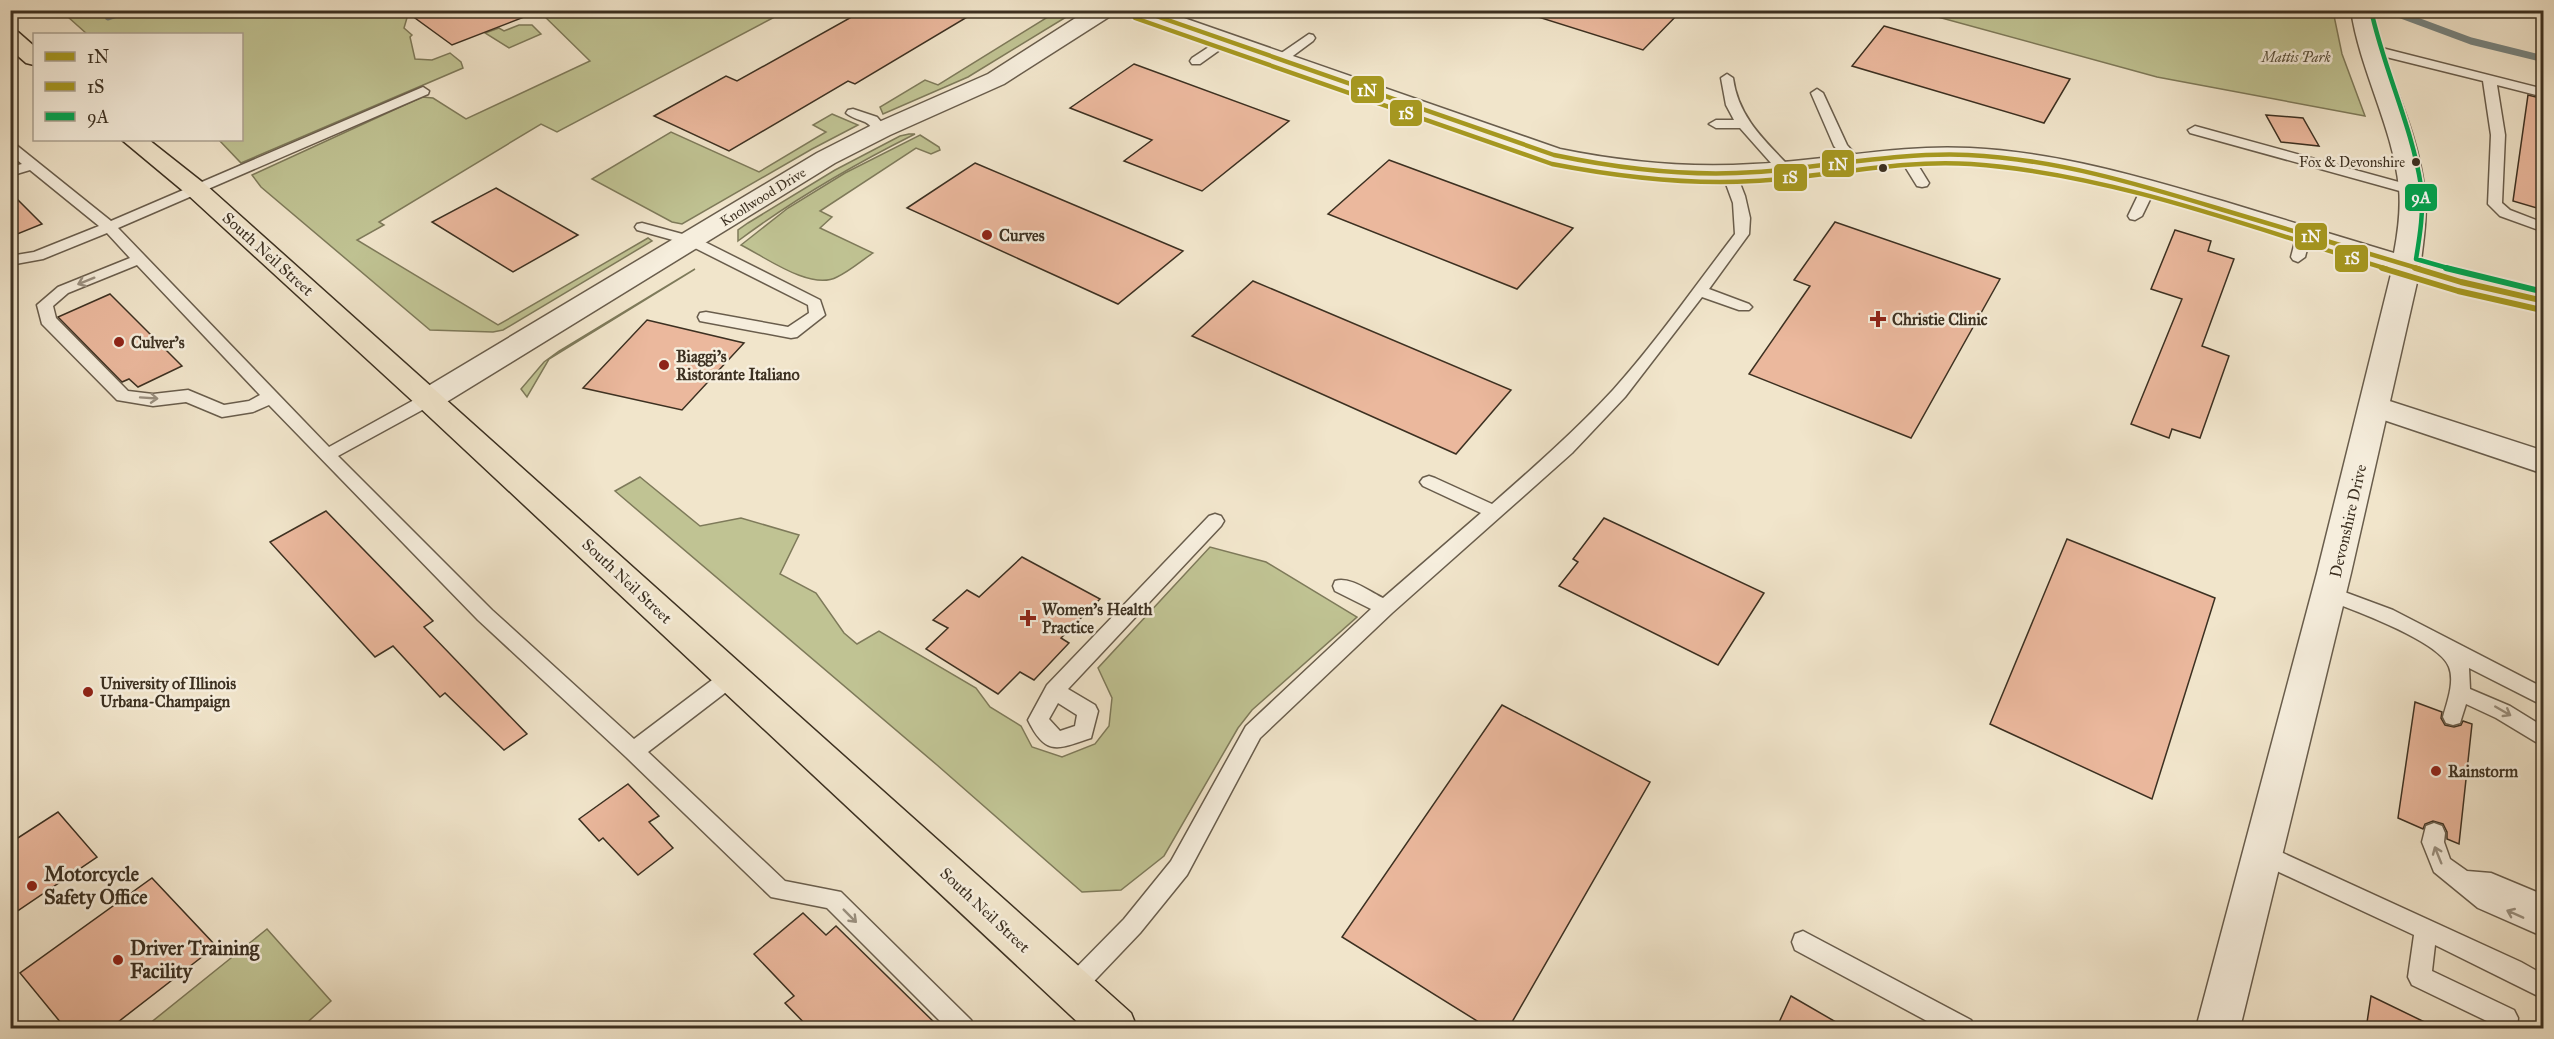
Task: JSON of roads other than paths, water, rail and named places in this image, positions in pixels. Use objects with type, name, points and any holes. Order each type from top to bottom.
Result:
[{"type":"main road","points":[[10,37],[33,57]]},
{"type":"main road","name":"South Neil Street","points":[[135,141],[196,190],[429,399],[1115,1029]]},
{"type":"street","name":"Knollwood Drive","points":[[429,399],[826,158],[881,130],[996,79],[1104,10]]},
{"type":"street","points":[[1138,10],[1554,156],[1690,174],[1784,169],[1906,157],[1969,155],[2009,158],[2092,172],[2149,188],[2301,246],[2406,265],[2461,282],[2544,301]]},
{"type":"street","name":"Devonshire Drive","points":[[2218,1029],[2261,854],[2331,594],[2406,265],[2412,228],[2412,190],[2403,147],[2370,49],[2362,10]]},
{"type":"street","points":[[2374,406],[2544,463]]},
{"type":"lane","points":[[1278,61],[1309,38]]},
{"type":"lane","points":[[1196,61],[1224,41]]},
{"type":"lane","points":[[2370,49],[2544,93]]},
{"type":"lane","points":[[1727,78],[1727,90],[1741,124],[1784,169]]},
{"type":"lane","points":[[2489,78],[2498,135],[2495,204],[2505,213],[2544,228]]},
{"type":"lane","points":[[10,261],[38,256],[109,228],[423,91]]},
{"type":"lane","points":[[1816,93],[1841,146],[1855,162]]},
{"type":"lane","points":[[853,113],[872,120],[881,130]]},
{"type":"lane","points":[[1716,124],[1741,124]]},
{"type":"lane","points":[[2195,130],[2412,190]]},
{"type":"lane","points":[[10,147],[109,228],[327,455],[485,615],[779,890],[832,899],[963,1029]]},
{"type":"lane","points":[[1906,157],[1922,183]]},
{"type":"lane","points":[[10,172],[32,165]]},
{"type":"lane","points":[[1071,989],[1132,926],[1179,868],[1253,732],[1385,608],[1566,449],[1626,384],[1701,291],[1742,234],[1744,219],[1739,197],[1729,173]]},
{"type":"lane","points":[[2135,216],[2149,188]]},
{"type":"lane","points":[[642,227],[692,241],[815,303],[817,315],[791,333],[706,318]]},
{"type":"lane","points":[[140,259],[63,290],[45,306],[48,320],[123,396],[153,400],[188,396],[222,411],[253,406],[271,397]]},
{"type":"lane","points":[[1701,291],[1744,307]]},
{"type":"lane","points":[[327,455],[429,399]]},
{"type":"lane","points":[[1429,482],[1494,512]]},
{"type":"lane","points":[[1054,691],[1215,521]]},
{"type":"lane","points":[[1342,586],[1385,608]]},
{"type":"lane","points":[[2331,594],[2386,615],[2544,698]]},
{"type":"lane","points":[[2446,647],[2459,665],[2458,693],[2453,717]]},
{"type":"lane","points":[[633,751],[731,676]]},
{"type":"lane","points":[[2458,693],[2488,703],[2517,719],[2544,739]]},
{"type":"lane","points":[[2434,833],[2433,842],[2442,865],[2486,901],[2544,927]]},
{"type":"lane","points":[[2261,854],[2513,970],[2544,988]]},
{"type":"lane","points":[[2462,881],[2491,883],[2544,906]]},
{"type":"lane","points":[[2426,929],[2420,977],[2506,1018],[2505,1029]]},
{"type":"lane","points":[[1803,942],[1963,1029]]},
{"type":"waterway","points":[[108,17],[129,10]]},
{"type":"waterway","points":[[2393,12],[2471,41],[2544,59]]},
{"type":"place","name":"Fox & Devonshire","points":[[2416,162]]},
{"type":"place","name":"Curves","points":[[987,235]]},
{"type":"place","name":"Christie Clinic","points":[[1878,319]]},
{"type":"place","name":"Culver's","points":[[119,342]]},
{"type":"place","name":"Biaggi's Ristorante Italiano","points":[[664,365]]},
{"type":"place","name":"Women's Health Practice","points":[[1028,618]]},
{"type":"place","name":"University of Illinois Urbana-Champaign","points":[[88,692]]},
{"type":"place","name":"Rainstorm","points":[[2436,771]]},
{"type":"place","name":"Motorcycle Safety Office","points":[[32,886]]},
{"type":"place","name":"Driver Training Facility","points":[[118,960]]},
{"type":"park label","name":"Mattis Park","points":[[2296,57]]}]
